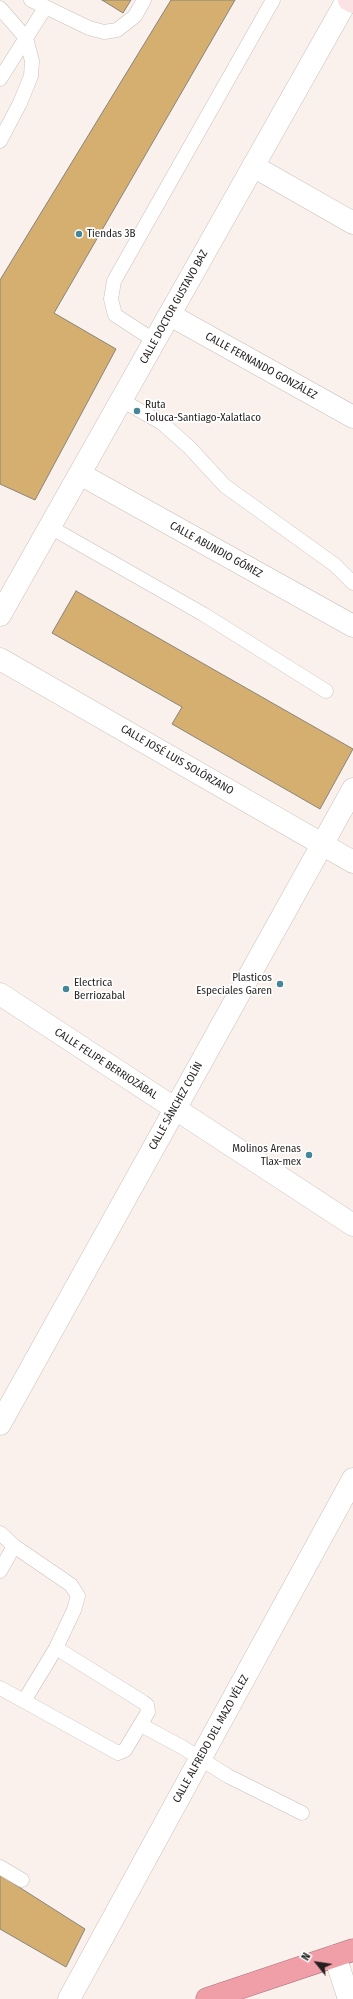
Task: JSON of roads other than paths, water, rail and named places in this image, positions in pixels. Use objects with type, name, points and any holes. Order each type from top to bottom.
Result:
[{"type":"highway","points":[[207,1999],[344,1953]]},
{"type":"main road","points":[[348,0],[353,2]]},
{"type":"street","name":"CALLE DOCTOR GUSTAVO BAZ","points":[[0,615],[348,0]]},
{"type":"street","points":[[253,166],[353,223]]},
{"type":"street","name":"CALLE FERNANDO GONZÁLEZ","points":[[170,315],[353,417]]},
{"type":"street","name":"CALLE ABUNDIO GÓMEZ","points":[[80,474],[353,626]]},
{"type":"street","name":"CALLE JOSÉ LUIS SOLÓRZANO","points":[[0,659],[353,862]]},
{"type":"street","name":"CALLE SÁNCHEZ COLÍN","points":[[0,1424],[353,789]]},
{"type":"street","name":"CALLE FELIPE BERRIOZÁBAL","points":[[0,994],[353,1225]]},
{"type":"street","name":"CALLE ALFREDO DEL MAZO VÉLEZ","points":[[69,1999],[353,1479]]},
{"type":"street","points":[[344,1953],[350,1999]]},
{"type":"lane","points":[[31,0],[89,28],[104,32],[117,30],[135,16],[144,0]]},
{"type":"lane","points":[[155,341],[115,315],[111,299],[114,281],[273,0]]},
{"type":"lane","points":[[0,8],[26,38],[32,61],[31,76],[20,103],[0,141]]},
{"type":"lane","points":[[0,79],[45,8]]},
{"type":"lane","points":[[121,400],[162,423],[189,447],[225,486],[335,565],[353,583]]},
{"type":"lane","points":[[50,527],[203,614],[326,691]]},
{"type":"lane","points":[[0,1533],[14,1546],[72,1585],[78,1596],[74,1610],[56,1648],[24,1701]]},
{"type":"lane","points":[[0,1571],[14,1546]]},
{"type":"lane","points":[[0,1688],[118,1753],[125,1750],[148,1712],[147,1706],[56,1648]]},
{"type":"lane","points":[[141,1725],[182,1747],[228,1776],[302,1813]]},
{"type":"lane","points":[[0,1867],[22,1880]]},
{"type":"place","name":"Tiendas 3B","points":[[79,234]]},
{"type":"place","name":"Ruta Toluca-Santiago-Xalatlaco","points":[[137,411]]},
{"type":"place","name":"Plasticos Especiales Garen","points":[[280,984]]},
{"type":"place","name":"Electrica Berriozabal","points":[[66,989]]},
{"type":"place","name":"Molinos Arenas Tlax-mex","points":[[309,1155]]}]
